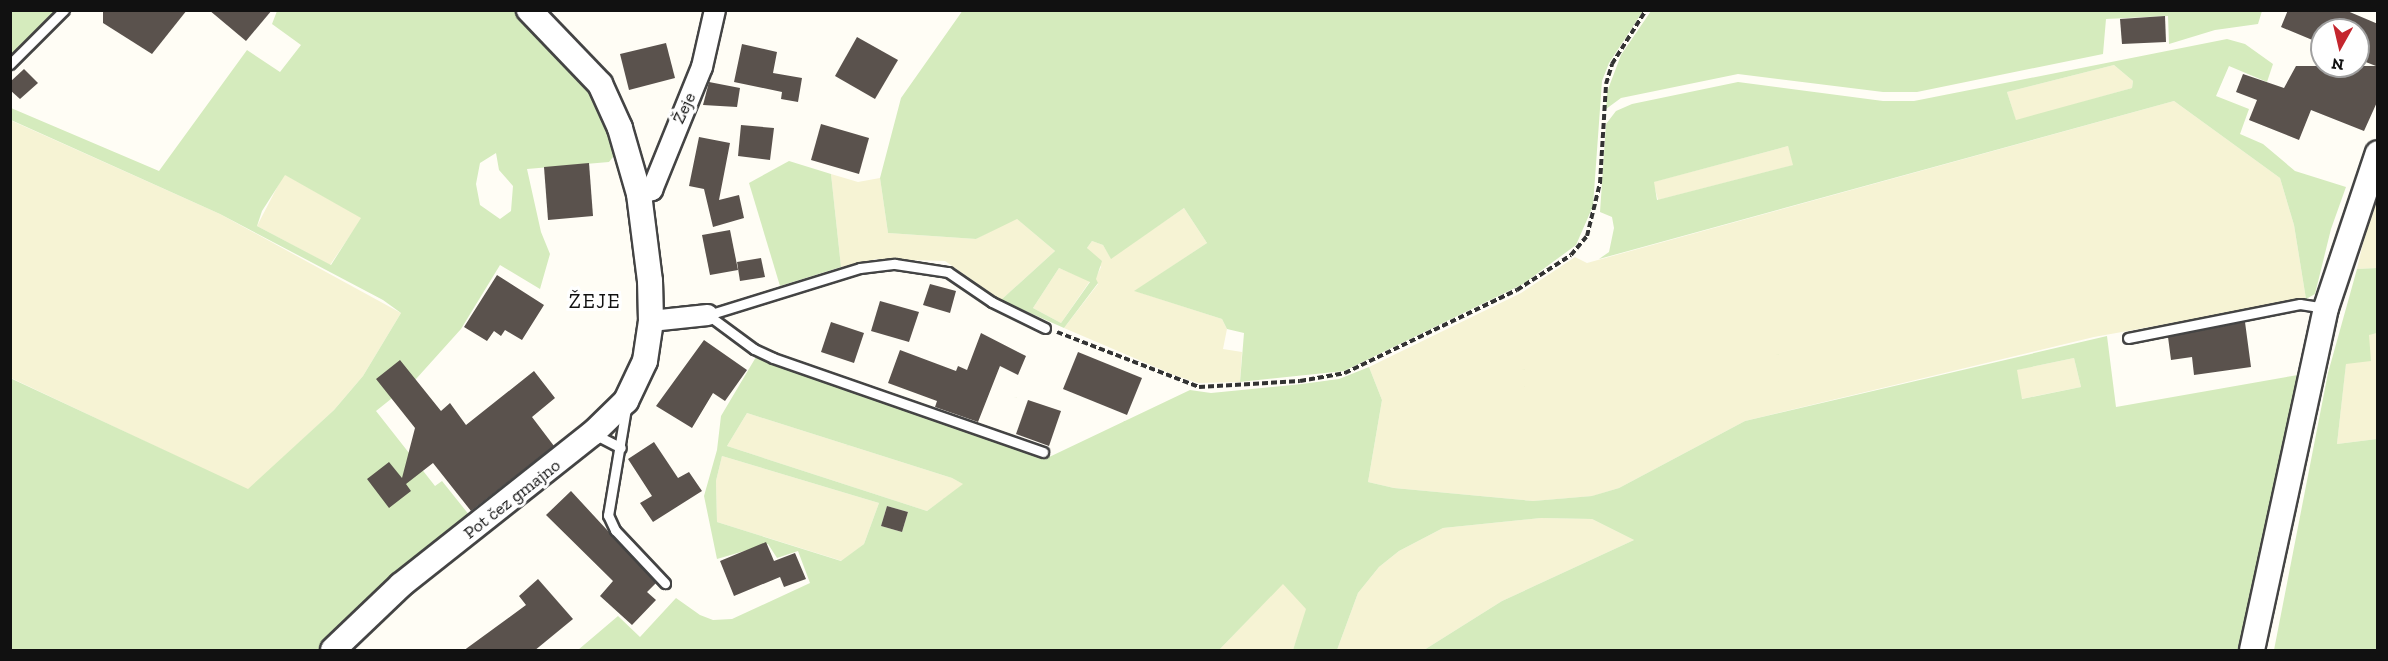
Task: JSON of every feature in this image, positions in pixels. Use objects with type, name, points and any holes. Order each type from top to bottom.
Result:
[{"type":"street","name":"Pot čez gmajno","points":[[333,651],[401,585],[594,433],[626,401],[645,361],[651,321],[639,194],[620,128],[600,84],[529,10]]},
{"type":"street","name":"Žeje","points":[[639,194],[652,190],[702,67],[715,10]]},
{"type":"street","points":[[2252,651],[2326,308],[2378,153]]},
{"type":"street","points":[[651,321],[708,315]]},
{"type":"lane","points":[[10,64],[64,10]]},
{"type":"lane","points":[[708,315],[860,268],[895,264],[948,272],[992,302],[1045,327]]},
{"type":"lane","points":[[2128,338],[2300,304],[2326,308]]},
{"type":"lane","points":[[708,315],[754,350],[773,358],[1043,452]]},
{"type":"lane","points":[[626,401],[621,448],[608,515],[615,530],[665,583]]},
{"type":"lane","points":[[594,433],[621,448]]},
{"type":"path","points":[[1045,327],[1176,380],[1209,388],[1346,373],[1517,290],[1571,255],[1587,236],[1600,183],[1606,84],[1612,64],[1646,10]]},
{"type":"shaded area","points":[[2114,65],[2133,81],[2132,88],[2016,121],[2007,92]]},
{"type":"shaded area","points":[[2174,101],[2280,178],[2294,225],[2306,299],[2094,337],[1745,421],[1619,488],[1593,496],[1533,501],[1394,488],[1368,482],[1382,400],[1369,367],[1521,293],[1575,257],[1587,263]]},
{"type":"shaded area","points":[[10,120],[220,214],[401,313],[363,376],[334,410],[248,490],[11,378]]},
{"type":"shaded area","points":[[1788,146],[1794,165],[1658,200],[1653,182]]},
{"type":"shaded area","points":[[284,174],[362,218],[330,265],[257,226]]},
{"type":"shaded area","points":[[831,174],[858,182],[880,178],[888,233],[976,239],[1016,218],[1055,251],[1001,300],[945,261],[877,259],[841,267]]},
{"type":"shaded area","points":[[2377,194],[2377,268],[2357,269],[2366,230]]},
{"type":"shaded area","points":[[1184,208],[1207,243],[1135,291],[1222,319],[1227,329],[1223,349],[1242,352],[1240,382],[1198,383],[1064,328],[1098,284],[1095,279],[1101,267],[1087,248],[1092,241],[1103,245],[1111,258]]},
{"type":"shaded area","points":[[1059,268],[1090,281],[1061,323],[1033,308]]},
{"type":"shaded area","points":[[2377,333],[2377,439],[2337,444],[2346,363],[2369,334]]},
{"type":"shaded area","points":[[2074,358],[2081,387],[2021,399],[2016,370]]},
{"type":"shaded area","points":[[747,413],[952,478],[964,484],[927,511],[727,446]]},
{"type":"shaded area","points":[[722,456],[879,503],[864,544],[842,561],[717,522],[716,481]]},
{"type":"shaded area","points":[[1541,518],[1592,519],[1634,540],[1502,601],[1424,650],[1337,650],[1358,593],[1379,567],[1399,551],[1443,528]]},
{"type":"shaded area","points":[[1283,583],[1307,609],[1293,650],[1219,650]]},
{"type":"green space","points":[[514,10],[592,93],[617,152],[609,162],[527,169],[541,232],[550,254],[540,289],[500,265],[461,329],[416,379],[376,411],[435,486],[442,481],[474,521],[324,650],[11,650],[10,378],[248,489],[334,410],[363,376],[401,313],[383,300],[220,214],[11,120],[11,108],[159,171],[247,50],[280,72],[301,45],[272,24],[277,11]],"holes":[[[496,153],[499,170],[513,186],[511,211],[500,219],[480,205],[476,184],[480,163]],[[285,175],[361,218],[331,265],[257,226],[262,211]]]},
{"type":"green space","points":[[963,10],[1643,10],[1609,63],[1602,81],[1593,206],[1576,245],[1523,284],[1344,371],[1240,382],[1244,333],[1227,329],[1222,319],[1134,291],[1207,243],[1184,208],[1111,259],[1103,245],[1092,241],[1087,248],[1102,261],[1096,279],[1098,283],[1064,328],[1001,300],[1055,251],[1017,219],[976,239],[888,233],[880,178],[901,98]],"holes":[[[1059,268],[1090,282],[1061,323],[1033,308]]]},
{"type":"green space","points":[[10,11],[55,11],[11,56]]},
{"type":"green space","points":[[1651,11],[2262,11],[2258,24],[2215,30],[2169,44],[2168,16],[2106,19],[2103,54],[1917,92],[1883,92],[1738,74],[1621,98],[1606,109],[1607,92],[1621,55]]},
{"type":"green space","points":[[2227,39],[2245,44],[2273,64],[2267,82],[2229,66],[2216,96],[2249,109],[2240,134],[2263,144],[2295,171],[2346,187],[2331,229],[2315,294],[2306,299],[2294,225],[2280,178],[2174,101],[1599,259],[1609,252],[1614,228],[1612,217],[1600,212],[1606,124],[1616,111],[1632,104],[1738,82],[1883,101],[1914,101]],"holes":[[[2114,65],[2133,81],[2132,88],[2016,120],[2007,92]],[[1788,146],[1793,165],[1657,200],[1654,182]]]},
{"type":"green space","points":[[789,161],[831,174],[841,267],[780,286],[749,183]]},
{"type":"green space","points":[[2377,268],[2377,333],[2369,335],[2371,361],[2346,364],[2337,444],[2377,439],[2377,650],[2274,650],[2328,373],[2357,269]]},
{"type":"green space","points":[[2107,336],[2116,407],[2298,375],[2238,650],[1424,650],[1502,601],[1634,540],[1592,519],[1541,518],[1443,528],[1399,551],[1379,567],[1358,593],[1337,650],[1293,650],[1306,609],[1283,584],[1219,650],[578,650],[618,616],[640,637],[676,598],[700,615],[713,620],[732,619],[810,583],[798,551],[777,558],[768,544],[717,559],[704,496],[717,450],[721,416],[756,357],[1045,459],[1190,390],[1211,393],[1302,384],[1339,379],[1369,367],[1382,400],[1368,482],[1394,488],[1533,501],[1592,496],[1619,488],[1745,421]],"holes":[[[2074,358],[2081,387],[2022,399],[2017,370]],[[747,413],[952,478],[963,484],[927,511],[727,446]],[[722,456],[879,503],[864,544],[841,561],[717,522],[716,481]],[[887,506],[908,512],[902,532],[881,526]]]},
{"type":"building","points":[[103,10],[187,10],[152,54],[103,23]]},
{"type":"building","points":[[209,10],[272,10],[246,41]]},
{"type":"building","points":[[2288,10],[2345,10],[2364,18],[2310,18],[2310,39],[2281,27]]},
{"type":"building","points":[[2165,16],[2166,42],[2122,44],[2120,19]]},
{"type":"building","points":[[2370,21],[2378,24],[2378,100],[2364,131],[2311,110],[2299,140],[2249,120],[2257,100],[2236,92],[2243,74],[2284,88],[2296,66],[2310,66],[2310,78],[2370,78],[2370,66],[2376,66],[2370,64]]},
{"type":"building","points":[[857,37],[898,60],[875,99],[835,76]]},
{"type":"building","points":[[666,43],[675,78],[629,90],[620,54]]},
{"type":"building","points":[[742,44],[777,52],[773,73],[802,78],[798,102],[781,99],[782,92],[734,82]]},
{"type":"building","points":[[24,69],[38,83],[20,99],[10,90],[10,82]]},
{"type":"building","points":[[709,82],[740,88],[737,107],[703,105]]},
{"type":"building","points":[[821,124],[869,138],[859,174],[811,160]]},
{"type":"building","points":[[741,125],[774,128],[770,160],[738,156]]},
{"type":"building","points":[[699,137],[730,143],[719,200],[739,195],[744,218],[713,227],[704,189],[689,186]]},
{"type":"building","points":[[589,163],[593,216],[548,220],[544,167]]},
{"type":"building","points":[[730,230],[738,270],[710,275],[702,235]]},
{"type":"building","points":[[761,258],[765,277],[740,281],[737,262]]},
{"type":"building","points":[[497,275],[544,305],[522,340],[505,330],[501,336],[494,331],[487,341],[464,327]]},
{"type":"building","points":[[930,284],[956,291],[950,313],[923,305]]},
{"type":"building","points":[[880,301],[919,312],[909,342],[871,331]]},
{"type":"building","points":[[831,322],[864,333],[854,363],[821,352]]},
{"type":"building","points":[[2245,322],[2251,367],[2194,375],[2192,357],[2171,360],[2168,337]]},
{"type":"building","points":[[981,333],[1026,356],[1018,375],[1000,366],[978,422],[935,407],[937,401],[888,383],[900,350],[956,371],[958,366],[967,370]]},
{"type":"building","points":[[704,340],[747,370],[725,401],[713,393],[692,428],[656,406]]},
{"type":"building","points":[[1078,352],[1142,378],[1127,415],[1063,389]]},
{"type":"building","points":[[400,360],[441,411],[450,403],[466,425],[534,371],[555,398],[532,417],[554,446],[471,511],[433,463],[406,484],[411,491],[389,508],[367,479],[389,462],[402,478],[415,428],[376,379]]},
{"type":"building","points":[[1028,400],[1061,411],[1049,446],[1016,434]]},
{"type":"building","points":[[654,442],[678,478],[689,472],[702,491],[653,522],[640,503],[652,496],[628,459]]},
{"type":"building","points":[[571,491],[656,583],[647,592],[656,600],[632,625],[600,596],[613,581],[546,515]]},
{"type":"building","points":[[887,506],[908,512],[902,532],[881,526]]},
{"type":"building","points":[[766,542],[774,561],[795,553],[806,579],[784,587],[780,577],[734,596],[720,561]]},
{"type":"building","points":[[538,579],[573,619],[534,651],[463,651],[526,605],[519,596]]},
{"type":"district","name":"ŽEJE","points":[[595,301]]}]
